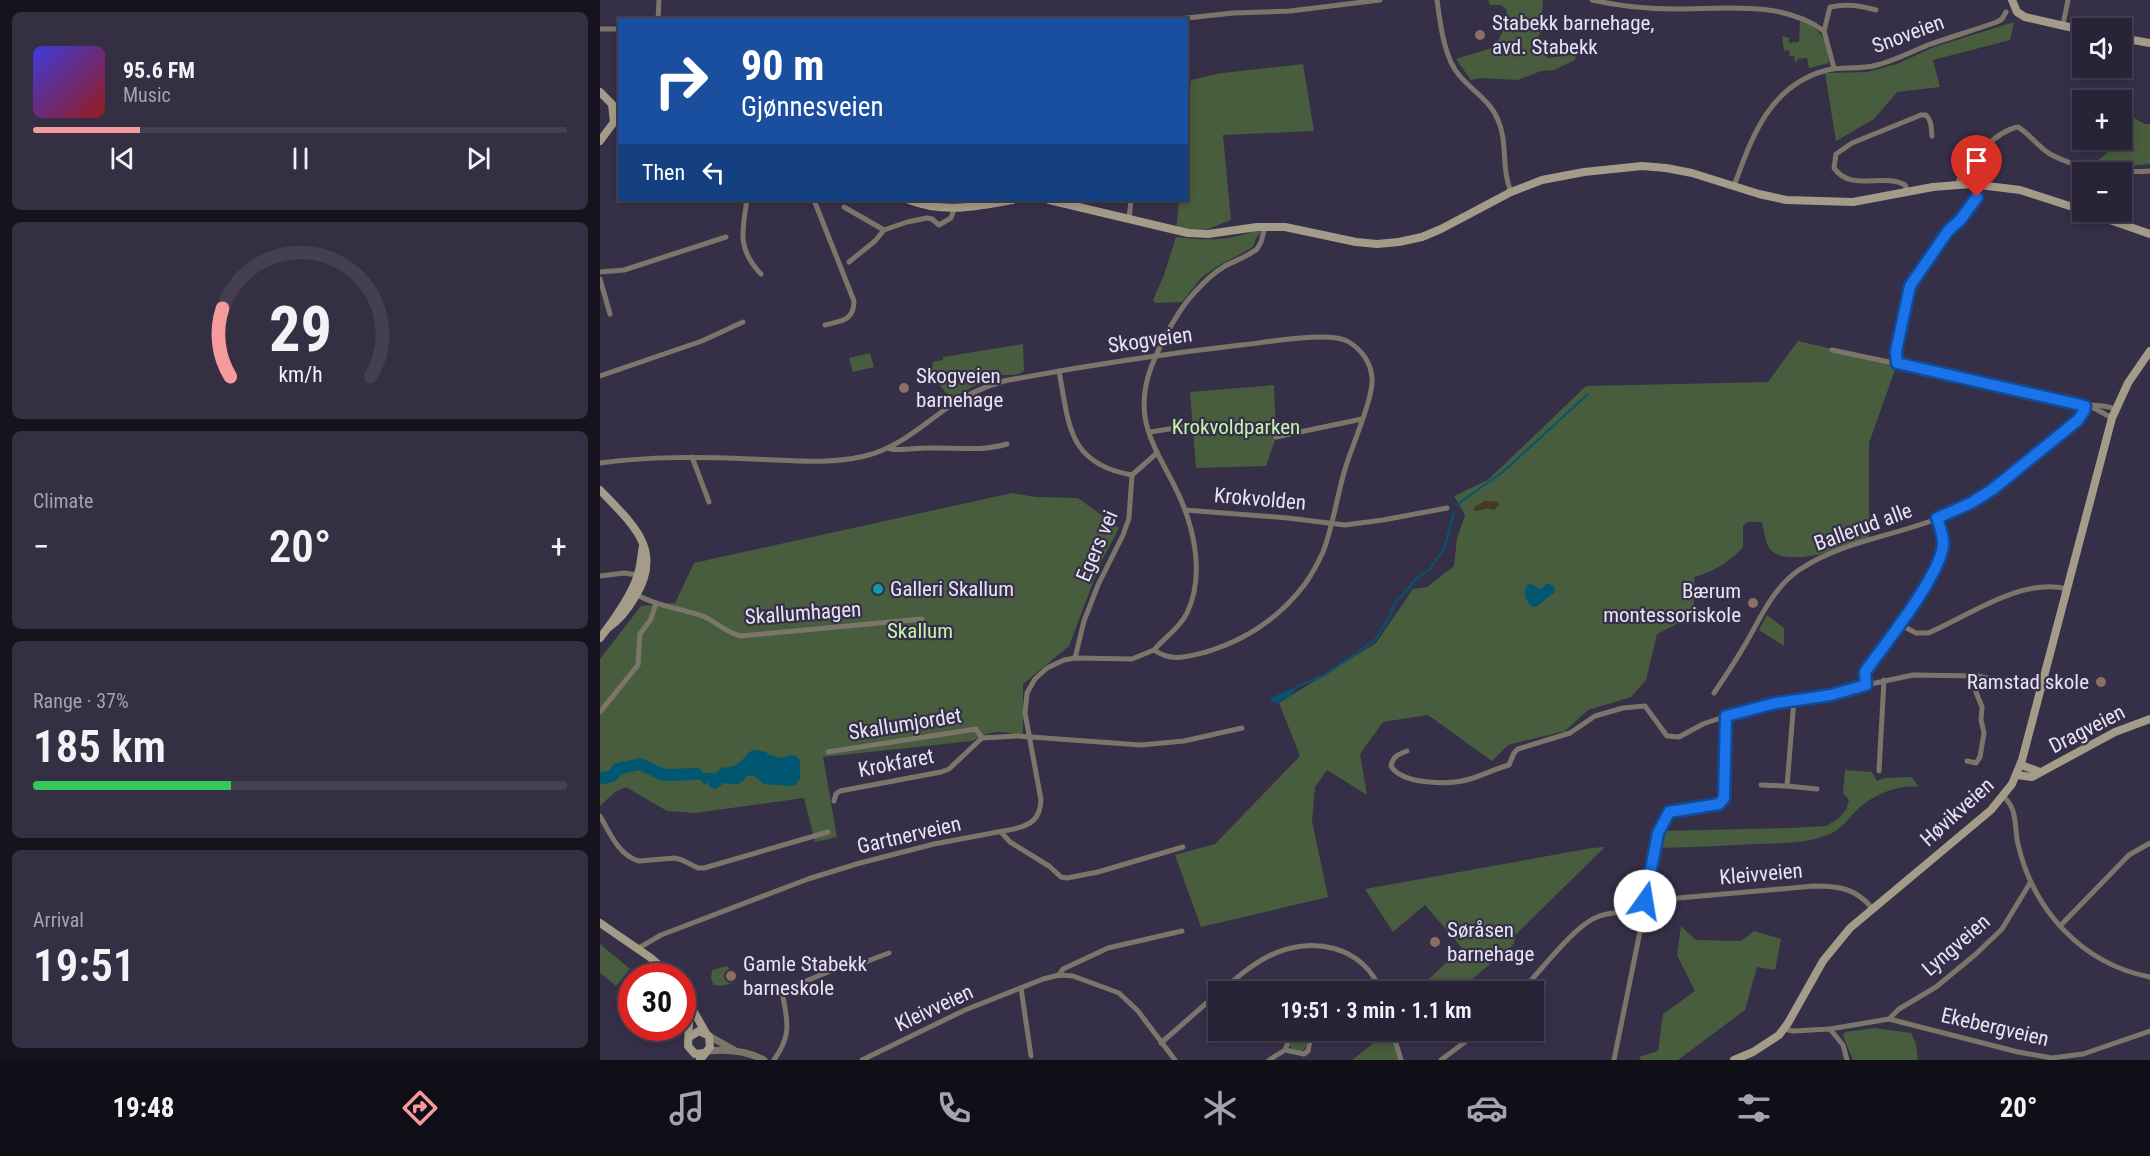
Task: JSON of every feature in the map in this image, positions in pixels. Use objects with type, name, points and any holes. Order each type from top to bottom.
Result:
[{"type":"main road","points":[[2014,4],[2025,17],[2072,28]]},
{"type":"main road","points":[[2132,40],[2150,43]]},
{"type":"main road","points":[[600,92],[612,104],[617,123],[600,141]]},
{"type":"main road","points":[[1053,201],[1176,231],[1198,234],[1265,227],[1297,230],[1356,243],[1377,244],[1422,237],[1530,183],[1599,170],[1642,166],[1677,170],[1773,198],[1833,202],[1862,201],[1958,184],[1982,185],[2032,193],[2072,207]]},
{"type":"main road","points":[[912,201],[932,207],[954,209],[1006,201]]},
{"type":"main road","points":[[2116,222],[2150,234]]},
{"type":"main road","name":"Høvikveien","points":[[1734,1060],[1767,1044],[1784,1029],[1829,952],[1850,928],[1982,818],[2004,797],[2017,775],[2112,418],[2128,383],[2150,351]]},
{"type":"main road","points":[[600,490],[630,520],[647,551],[647,567],[634,593],[617,622],[600,638]]},
{"type":"main road","points":[[634,593],[643,544]]},
{"type":"main road","name":"Dragveien","points":[[2017,775],[2032,777],[2115,732],[2150,719]]},
{"type":"main road","name":"Dragveien","points":[[2020,765],[2040,772]]},
{"type":"main road","points":[[600,923],[656,963]]},
{"type":"main road","points":[[637,949],[651,963]]},
{"type":"main road","points":[[689,1041],[691,1056],[705,1055],[711,1043],[696,1014]]},
{"type":"main road","points":[[696,1032],[708,1034]]},
{"type":"street","points":[[658,18],[659,0]]},
{"type":"street","points":[[1187,18],[1233,13],[1290,11],[1380,0]]},
{"type":"street","points":[[1437,0],[1451,62],[1461,78],[1490,106],[1500,123],[1506,180],[1511,192]]},
{"type":"street","points":[[1592,0],[1641,8],[1767,8],[1804,18],[1824,31]]},
{"type":"street","points":[[2063,26],[2068,0]]},
{"type":"street","points":[[1834,68],[1824,31],[1830,8],[1840,5],[1856,5],[1876,10]]},
{"type":"street","name":"Snoveien","points":[[1734,186],[1760,126],[1776,100],[1795,84],[1834,68],[1866,68],[1883,64],[1997,22],[2006,12]]},
{"type":"street","points":[[600,29],[618,29]]},
{"type":"street","points":[[1908,192],[1905,185],[1895,181],[1844,178],[1834,168],[1836,154],[1852,143],[1921,115],[1926,115],[1931,122],[1932,136]]},
{"type":"street","points":[[1958,184],[1961,173],[1993,140],[2003,132],[2018,127],[2043,149],[2061,159],[2107,170],[2150,171]]},
{"type":"street","points":[[1897,363],[1896,351],[1910,286],[1943,237],[1970,208],[1982,185]]},
{"type":"street","points":[[747,201],[742,241],[752,264],[761,274]]},
{"type":"street","points":[[814,201],[854,301],[852,315],[848,319],[825,325]]},
{"type":"street","points":[[1129,219],[1131,201]]},
{"type":"street","points":[[844,207],[884,230]]},
{"type":"street","points":[[849,262],[875,241],[884,230],[927,218],[939,225],[951,218],[954,209]]},
{"type":"street","name":"Krokvolden","points":[[1154,650],[1182,623],[1193,594],[1195,547],[1185,510],[1157,453],[1145,418],[1147,374],[1154,356],[1179,312],[1192,295],[1217,272],[1257,249],[1265,227]]},
{"type":"street","points":[[600,272],[624,270],[726,237]]},
{"type":"street","points":[[600,279],[610,315]]},
{"type":"street","points":[[600,376],[702,341],[743,322]]},
{"type":"street","name":"Skogveien","points":[[600,463],[693,457],[848,460],[889,449],[973,392],[1004,381],[1172,352],[1313,338],[1339,338],[1347,341],[1369,362],[1371,391],[1344,471],[1323,552],[1306,581],[1290,602],[1265,624],[1246,636],[1198,654],[1168,658],[1154,650]]},
{"type":"street","points":[[1832,350],[2088,406],[2112,418]]},
{"type":"street","points":[[1059,371],[1070,427],[1081,449],[1092,460],[1105,467],[1132,475],[1157,453]]},
{"type":"street","points":[[2088,406],[2105,405],[2115,409]]},
{"type":"street","name":"Ballerud alle","points":[[1714,693],[1777,591],[1798,571],[1832,554],[1937,518],[1971,503],[1993,489],[2078,420],[2088,406]]},
{"type":"street","points":[[1276,437],[1291,432],[1362,419]]},
{"type":"street","points":[[1150,432],[1195,425]]},
{"type":"street","name":"Skogveien","points":[[889,449],[902,451],[929,448],[978,450],[1007,444]]},
{"type":"street","points":[[693,457],[709,502]]},
{"type":"street","name":"Egers vei","points":[[1075,658],[1083,621],[1129,518],[1132,475]]},
{"type":"street","points":[[1331,523],[1345,525],[1447,508]]},
{"type":"street","name":"Krokvolden","points":[[1185,510],[1331,523]]},
{"type":"street","points":[[1866,685],[1865,672],[1928,583],[1941,554],[1944,543],[1937,518]]},
{"type":"street","points":[[600,576],[624,573],[638,575]]},
{"type":"street","points":[[1899,624],[1916,633],[1928,633],[2020,591],[2044,586],[2067,589]]},
{"type":"street","name":"Skallumhagen","points":[[634,593],[656,603],[702,616],[733,634],[741,636],[922,619]]},
{"type":"street","points":[[600,712],[638,665],[640,634],[651,619],[656,603]]},
{"type":"street","points":[[1154,650],[1132,659],[1075,658],[1055,663],[1031,685],[1025,701],[1025,713],[1040,790],[1041,810],[1033,822],[1001,832],[1010,842],[1049,866],[1061,877],[1068,878],[1098,872],[1183,847]]},
{"type":"street","points":[[1407,751],[1397,755],[1392,761],[1391,766],[1397,774],[1430,783],[1457,782],[1509,765],[1518,749],[1570,733],[1595,716],[1623,708],[1645,706],[1667,736],[1679,737],[1726,716],[1794,700],[1831,695],[1913,675],[1978,676],[2041,690]]},
{"type":"street","points":[[1967,761],[1976,763],[1980,757],[1984,733],[1981,720],[1982,707],[1976,692],[1978,676]]},
{"type":"street","points":[[1879,771],[1884,681]]},
{"type":"street","points":[[1786,786],[1794,700]]},
{"type":"street","points":[[1614,1060],[1658,833],[1669,812],[1710,807],[1722,802],[1726,788],[1726,716]]},
{"type":"street","points":[[982,738],[994,736],[1150,745],[1200,739],[1242,728]]},
{"type":"street","name":"Skallumjordet","points":[[828,752],[976,729],[982,738]]},
{"type":"street","name":"Krokfaret","points":[[834,801],[836,794],[840,791],[949,769],[982,738]]},
{"type":"street","points":[[1761,786],[1817,789]]},
{"type":"street","points":[[2004,797],[2014,811],[2018,845],[2030,884],[2046,909],[2079,945],[2105,962],[2150,977]]},
{"type":"street","points":[[600,816],[624,855],[633,860],[675,858],[698,868],[719,865],[828,832]]},
{"type":"street","name":"Gartnerveien","points":[[637,949],[661,935],[827,873],[923,847],[1001,832]]},
{"type":"street","points":[[2060,926],[2129,855],[2150,843]]},
{"type":"street","name":"Lyngveien","points":[[1889,1019],[1899,1009],[1936,987],[1997,934],[2030,884]]},
{"type":"street","name":"Kleivveien","points":[[1645,901],[1836,886],[1859,895],[1872,908]]},
{"type":"street","points":[[1531,981],[1582,928],[1595,918],[1624,912],[1642,913]]},
{"type":"street","name":"Kleivveien","points":[[862,1060],[965,1010],[1059,975],[1063,969],[1108,948],[1182,931]]},
{"type":"street","points":[[1233,981],[1268,956],[1292,948],[1321,945],[1342,951],[1360,961],[1377,981]]},
{"type":"street","points":[[774,1060],[788,1034],[782,991],[840,967],[852,967],[889,953]]},
{"type":"street","points":[[1059,975],[1074,976],[1119,993],[1138,1011],[1175,1060]]},
{"type":"street","points":[[1021,988],[1031,1056]]},
{"type":"street","points":[[1161,1043],[1208,1002]]},
{"type":"street","name":"Ekebergveien","points":[[1784,1029],[1793,1031],[1830,1029],[1889,1019],[2052,1058],[2083,1057],[2150,1030]]},
{"type":"street","points":[[1830,1029],[1843,1045],[1847,1060]]},
{"type":"street","points":[[1269,1060],[1285,1050],[1291,1035],[1295,1032],[1302,1032],[1310,1041],[1308,1051],[1304,1054],[1285,1050]]},
{"type":"street","points":[[708,1034],[734,1050],[764,1060]]},
{"type":"street","points":[[1395,1041],[1401,1060]]},
{"type":"street","points":[[1441,1060],[1466,1041]]},
{"type":"street","points":[[705,1055],[734,1050]]},
{"type":"green space","points":[[1488,0],[1543,0],[1541,31],[1535,45],[1548,58],[1576,54],[1575,60],[1554,70],[1541,71],[1518,80],[1481,78],[1471,80],[1456,59],[1495,47],[1504,29],[1507,10],[1501,5],[1490,5]]},
{"type":"green space","points":[[1800,20],[1822,36],[1829,63],[1809,68],[1807,58],[1797,59],[1795,62],[1789,50],[1784,51],[1782,36],[1789,38],[1789,43],[1799,42]]},
{"type":"green space","points":[[2014,22],[2010,40],[1933,60],[1940,87],[1897,92],[1874,119],[1836,141],[1825,73],[1867,72],[1897,64],[1934,47]]},
{"type":"green space","points":[[1303,64],[1314,131],[1223,135],[1231,220],[1208,229],[1176,231],[1179,201],[1188,201],[1188,107],[1191,80],[1222,73]]},
{"type":"green space","points":[[2132,117],[2145,124],[2150,124],[2150,164],[2132,166],[2132,162],[2096,162],[2111,150],[2132,150]]},
{"type":"green space","points":[[1265,227],[1256,238],[1253,247],[1201,278],[1182,302],[1155,303],[1153,300],[1176,237],[1221,239]]},
{"type":"green space","points":[[1798,341],[1897,364],[1869,443],[1869,540],[1818,555],[1789,557],[1778,555],[1770,549],[1762,522],[1747,522],[1743,526],[1743,547],[1721,566],[1694,577],[1695,594],[1692,616],[1657,634],[1646,680],[1631,697],[1588,710],[1565,731],[1508,745],[1492,761],[1428,715],[1383,722],[1360,754],[1367,795],[1327,770],[1315,787],[1312,821],[1328,897],[1201,927],[1175,855],[1215,844],[1300,756],[1279,703],[1376,643],[1413,589],[1427,587],[1454,566],[1457,538],[1465,515],[1454,496],[1488,480],[1586,386],[1768,382]]},
{"type":"green space","points":[[1023,344],[1024,371],[990,378],[953,399],[931,373],[933,362],[943,360],[943,357]]},
{"type":"green space","points":[[870,353],[874,367],[853,372],[849,358]]},
{"type":"green space","name":"Krokvoldparken","points":[[1274,385],[1276,437],[1266,466],[1196,468],[1190,392]]},
{"type":"green space","name":"Skallum","points":[[1012,493],[1036,497],[1078,498],[1119,528],[1100,564],[1069,646],[1023,684],[1023,736],[997,732],[986,734],[972,741],[823,757],[837,837],[815,842],[804,798],[695,813],[667,811],[626,787],[615,792],[600,806],[600,659],[641,606],[675,603],[694,563]]},
{"type":"green space","points":[[1767,615],[1784,628],[1784,646],[1759,630]]},
{"type":"green space","points":[[1845,770],[1872,772],[1877,781],[1885,778],[1912,777],[1918,787],[1903,787],[1879,795],[1859,808],[1836,831],[1823,837],[1784,843],[1658,848],[1660,831],[1826,826],[1838,819],[1846,810],[1849,800],[1843,793]]},
{"type":"green space","points":[[1605,847],[1515,935],[1514,944],[1470,981],[1427,981],[1462,948],[1425,905],[1393,932],[1365,889]]},
{"type":"green space","points":[[1681,926],[1696,940],[1741,941],[1754,931],[1781,939],[1775,970],[1757,967],[1745,1010],[1678,1060],[1641,1060],[1639,1057],[1658,1051],[1663,1014],[1695,991],[1677,955]]},
{"type":"green space","points":[[600,944],[623,963],[618,963],[616,986],[600,973]]},
{"type":"green space","points":[[727,966],[736,982],[721,986],[714,985],[711,979],[712,970]]},
{"type":"green space","points":[[1875,1028],[1911,1033],[1916,1044],[1918,1060],[1853,1060],[1843,1036],[1845,1032]]},
{"type":"green space","points":[[1291,1041],[1305,1041],[1304,1050],[1298,1052],[1292,1050]]},
{"type":"green space","points":[[1374,1041],[1395,1041],[1401,1060],[1352,1060]]},
{"type":"sand","points":[[1485,501],[1498,502],[1499,505],[1494,510],[1488,508],[1474,510],[1474,507]]},
{"type":"water","points":[[1547,583],[1554,586],[1555,592],[1537,606],[1532,607],[1525,597],[1527,585],[1531,584],[1541,589]]},
{"type":"water","points":[[1296,687],[1291,696],[1275,703],[1271,701],[1271,698]]},
{"type":"water","points":[[752,750],[767,752],[767,754],[781,758],[796,756],[800,760],[800,779],[795,785],[790,786],[764,784],[753,775],[747,776],[740,783],[724,783],[716,789],[708,786],[710,781],[705,785],[697,776],[697,773],[715,773],[723,767],[732,767]]},
{"type":"waterway","points":[[1455,506],[1504,471],[1588,394]]},
{"type":"waterway","points":[[1296,687],[1325,675],[1375,640],[1390,616],[1395,602],[1417,578],[1430,569],[1444,549],[1454,512]]},
{"type":"waterway","points":[[600,778],[612,776],[617,769],[640,764],[664,775],[697,774]]},
{"type":"place","name":"Stabekk barnehage, avd. Stabekk","points":[[1480,35]]},
{"type":"place","name":"Skogveien barnehage","points":[[904,388]]},
{"type":"place","name":"Galleri Skallum","points":[[878,589]]},
{"type":"place","name":"Bærum montessoriskole","points":[[1753,603]]},
{"type":"place","name":"Ramstad skole","points":[[2101,682]]},
{"type":"place","name":"Søråsen barnehage","points":[[1435,942]]},
{"type":"place","name":"Gamle Stabekk barneskole","points":[[731,976]]},
{"type":"route","points":[[1645,901],[1660,825],[1669,812],[1710,807],[1719,804],[1724,798],[1726,716],[1776,703],[1831,695],[1866,685],[1865,672],[1934,572],[1944,543],[1937,518],[1971,503],[1993,489],[2078,420],[2084,411],[2085,406],[1897,363],[1896,351],[1910,286],[1948,231],[1961,219],[1977,197]]}]
